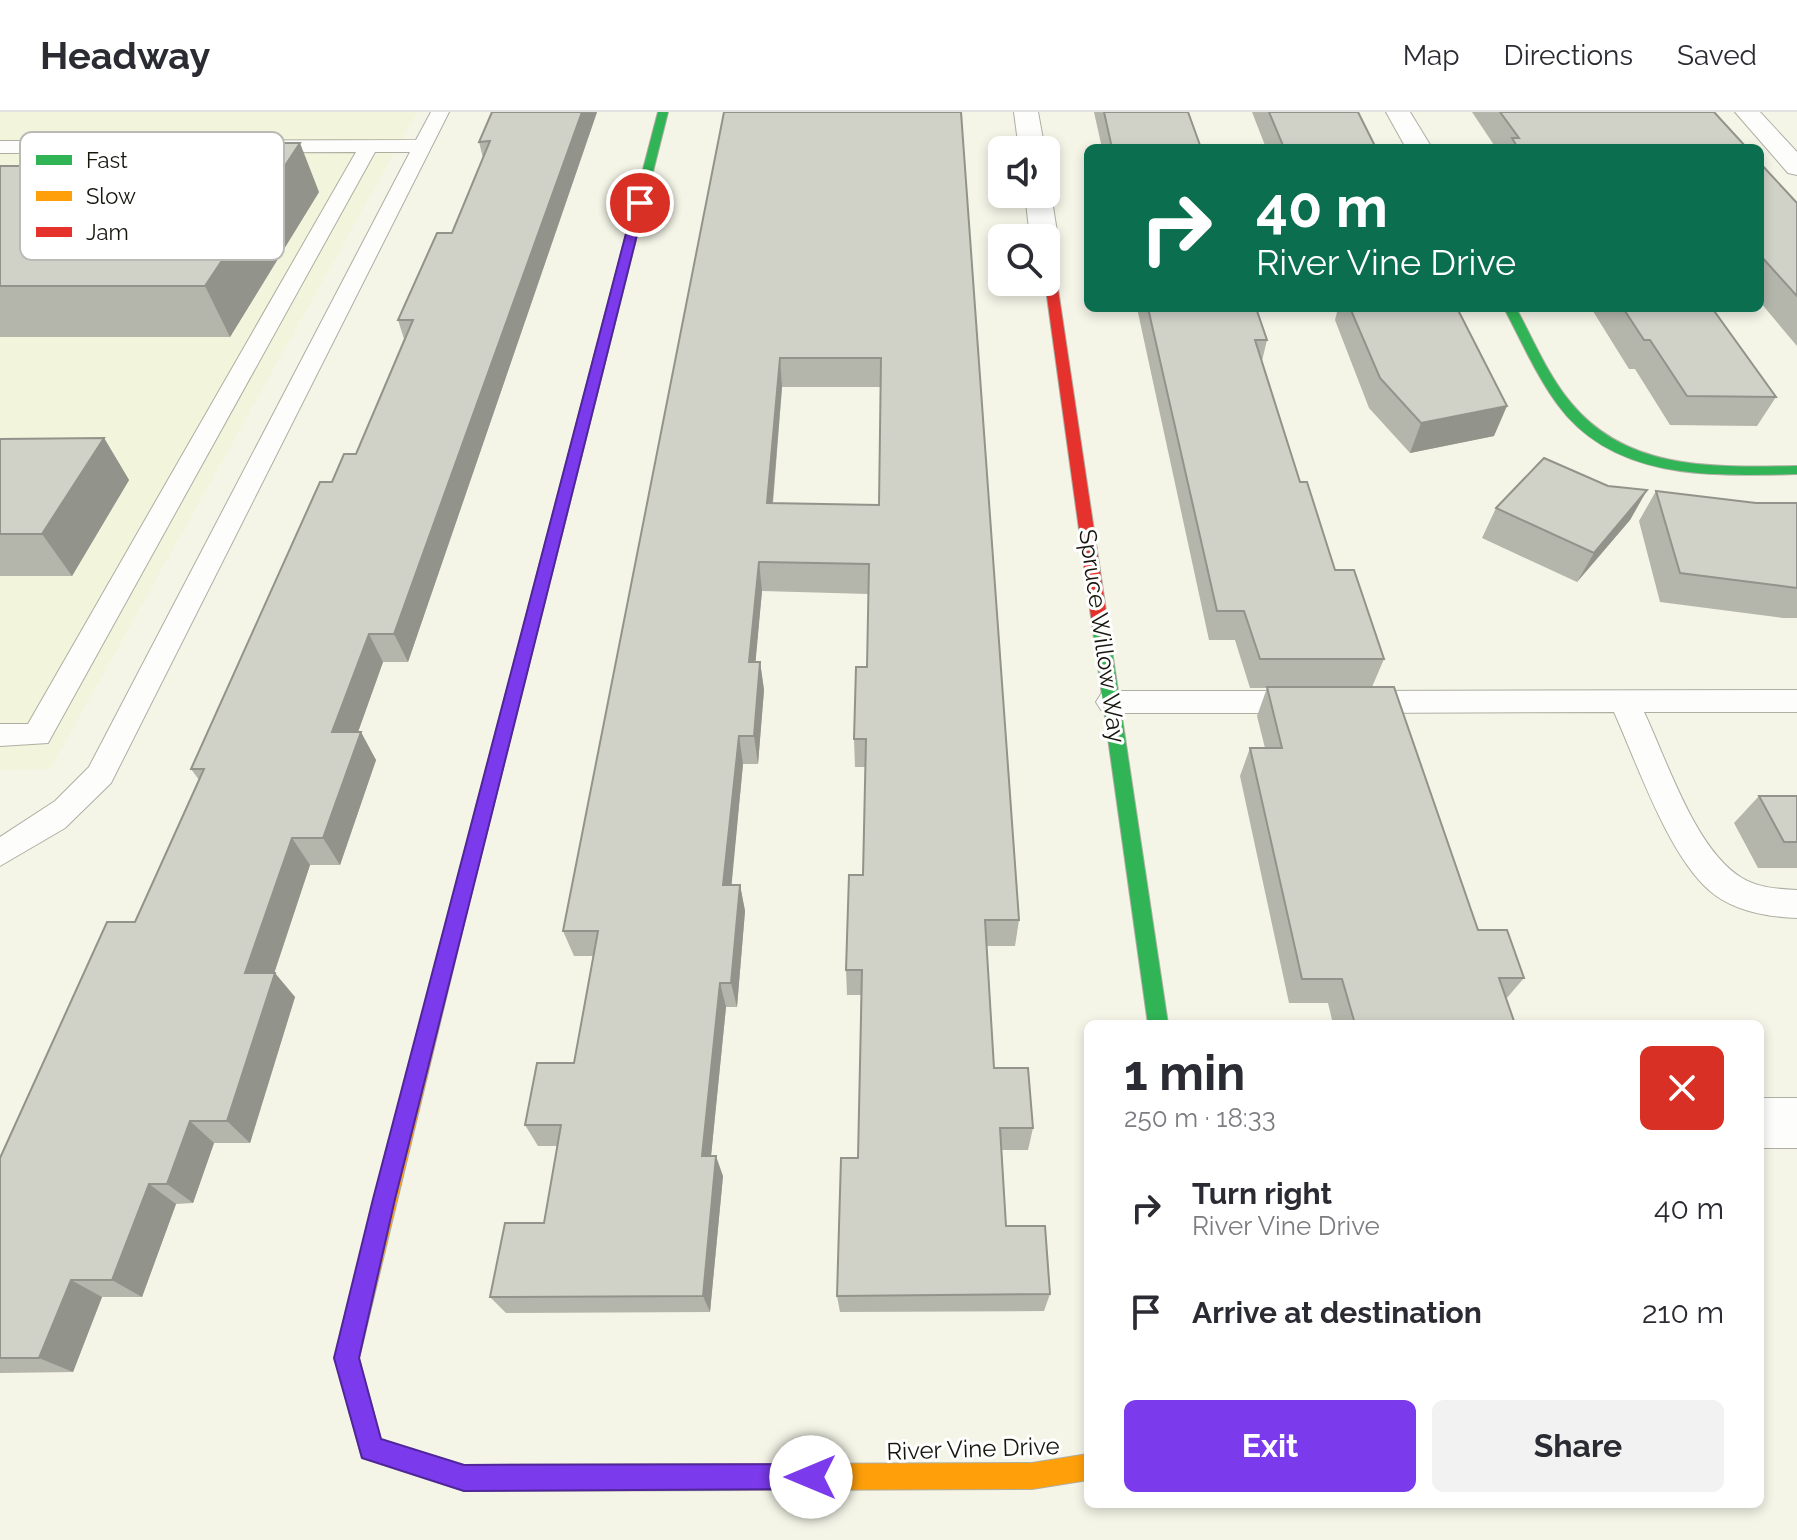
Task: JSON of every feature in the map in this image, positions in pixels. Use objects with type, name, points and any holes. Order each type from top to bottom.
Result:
[{"type":"street","name":"River Vine Drive","points":[[663,112],[384,1199],[347,1358],[371,1449],[464,1478],[1032,1476],[1084,1468]]},
{"type":"street","points":[[1026,112],[1030,136]]},
{"type":"street","points":[[1398,112],[1417,144]]},
{"type":"street","points":[[1747,112],[1797,167]]},
{"type":"street","name":"Spruce Willow Way","points":[[1053,296],[1157,1020]]},
{"type":"street","points":[[1512,312],[1566,407],[1591,435],[1625,455],[1637,461],[1676,468],[1797,470]]},
{"type":"street","points":[[1764,1123],[1797,1123]]},
{"type":"lane","points":[[0,853],[50,825],[80,801],[100,775],[440,112]]},
{"type":"lane","points":[[284,147],[423,146]]},
{"type":"lane","points":[[0,735],[37,735],[368,147]]},
{"type":"lane","points":[[1624,701],[1697,853],[1720,880],[1749,897],[1797,904]]},
{"type":"lane","points":[[1111,702],[1797,701]]},
{"type":"shaded area","points":[[0,112],[417,112],[50,769],[0,770]]},
{"type":"building","points":[[492,112],[582,112],[394,634],[369,634],[332,732],[361,732],[323,838],[292,838],[245,973],[275,973],[227,1121],[190,1121],[167,1184],[149,1184],[112,1280],[71,1280],[39,1358],[0,1358],[0,1158],[107,922],[135,922],[204,769],[191,769],[320,482],[332,482],[344,454],[356,454],[413,320],[398,320],[437,233],[452,233],[490,141],[479,142]]},
{"type":"building","points":[[724,112],[961,112],[1019,920],[985,920],[994,1068],[1028,1068],[1033,1128],[1000,1128],[1006,1226],[1045,1226],[1050,1294],[837,1296],[841,1158],[858,1158],[862,970],[846,970],[849,875],[863,875],[866,739],[854,739],[856,667],[867,667],[869,564],[759,562],[749,662],[760,662],[754,736],[739,736],[723,885],[740,885],[731,983],[720,983],[702,1156],[716,1156],[703,1296],[490,1297],[505,1223],[544,1223],[561,1125],[525,1125],[537,1063],[574,1063],[598,931],[563,931]],"holes":[[[780,358],[881,358],[879,505],[767,503]]]},
{"type":"building","points":[[1104,112],[1188,112],[1200,144],[1111,144]]},
{"type":"building","points":[[1269,112],[1358,112],[1374,144],[1282,144]]},
{"type":"building","points":[[1500,112],[1714,112],[1743,144],[1516,144],[1512,138],[1519,138]]},
{"type":"building","points":[[284,143],[300,143],[284,167]]},
{"type":"building","points":[[0,166],[20,166],[20,260],[222,260],[205,286],[0,286]]},
{"type":"building","points":[[1764,167],[1797,203],[1797,296],[1764,259]]},
{"type":"building","points":[[1149,312],[1257,312],[1267,340],[1255,340],[1300,482],[1307,482],[1335,570],[1354,570],[1384,659],[1260,659],[1244,611],[1217,611]]},
{"type":"building","points":[[1352,312],[1459,312],[1507,406],[1421,423],[1380,378]]},
{"type":"building","points":[[1626,312],[1715,312],[1776,397],[1687,396],[1650,340],[1644,340]]},
{"type":"building","points":[[104,438],[42,534],[0,534],[0,439]]},
{"type":"building","points":[[1544,458],[1608,486],[1647,490],[1594,553],[1496,508]]},
{"type":"building","points":[[1656,491],[1756,503],[1797,503],[1797,588],[1680,573]]},
{"type":"building","points":[[1267,687],[1394,687],[1478,930],[1507,930],[1524,978],[1499,978],[1514,1020],[1354,1020],[1342,979],[1302,979],[1250,748],[1282,748]]},
{"type":"building","points":[[1759,796],[1797,796],[1797,842],[1784,842]]},
{"type":"traffic: fast","points":[[459,907],[663,112]]},
{"type":"traffic: fast","points":[[1512,312],[1565,405],[1587,429],[1613,447],[1670,466],[1733,471],[1797,470]]},
{"type":"traffic: fast","points":[[1101,631],[1157,1020]]},
{"type":"traffic: fast","points":[[353,1381],[371,1449],[464,1478],[755,1477]]},
{"type":"traffic: slow","points":[[353,1381],[347,1358],[459,907]]},
{"type":"traffic: slow","points":[[755,1477],[1032,1476],[1084,1468]]},
{"type":"traffic: jam","points":[[1053,296],[1101,631]]},
{"type":"route","points":[[640,203],[384,1199],[347,1358],[371,1449],[464,1478],[811,1477]]}]
